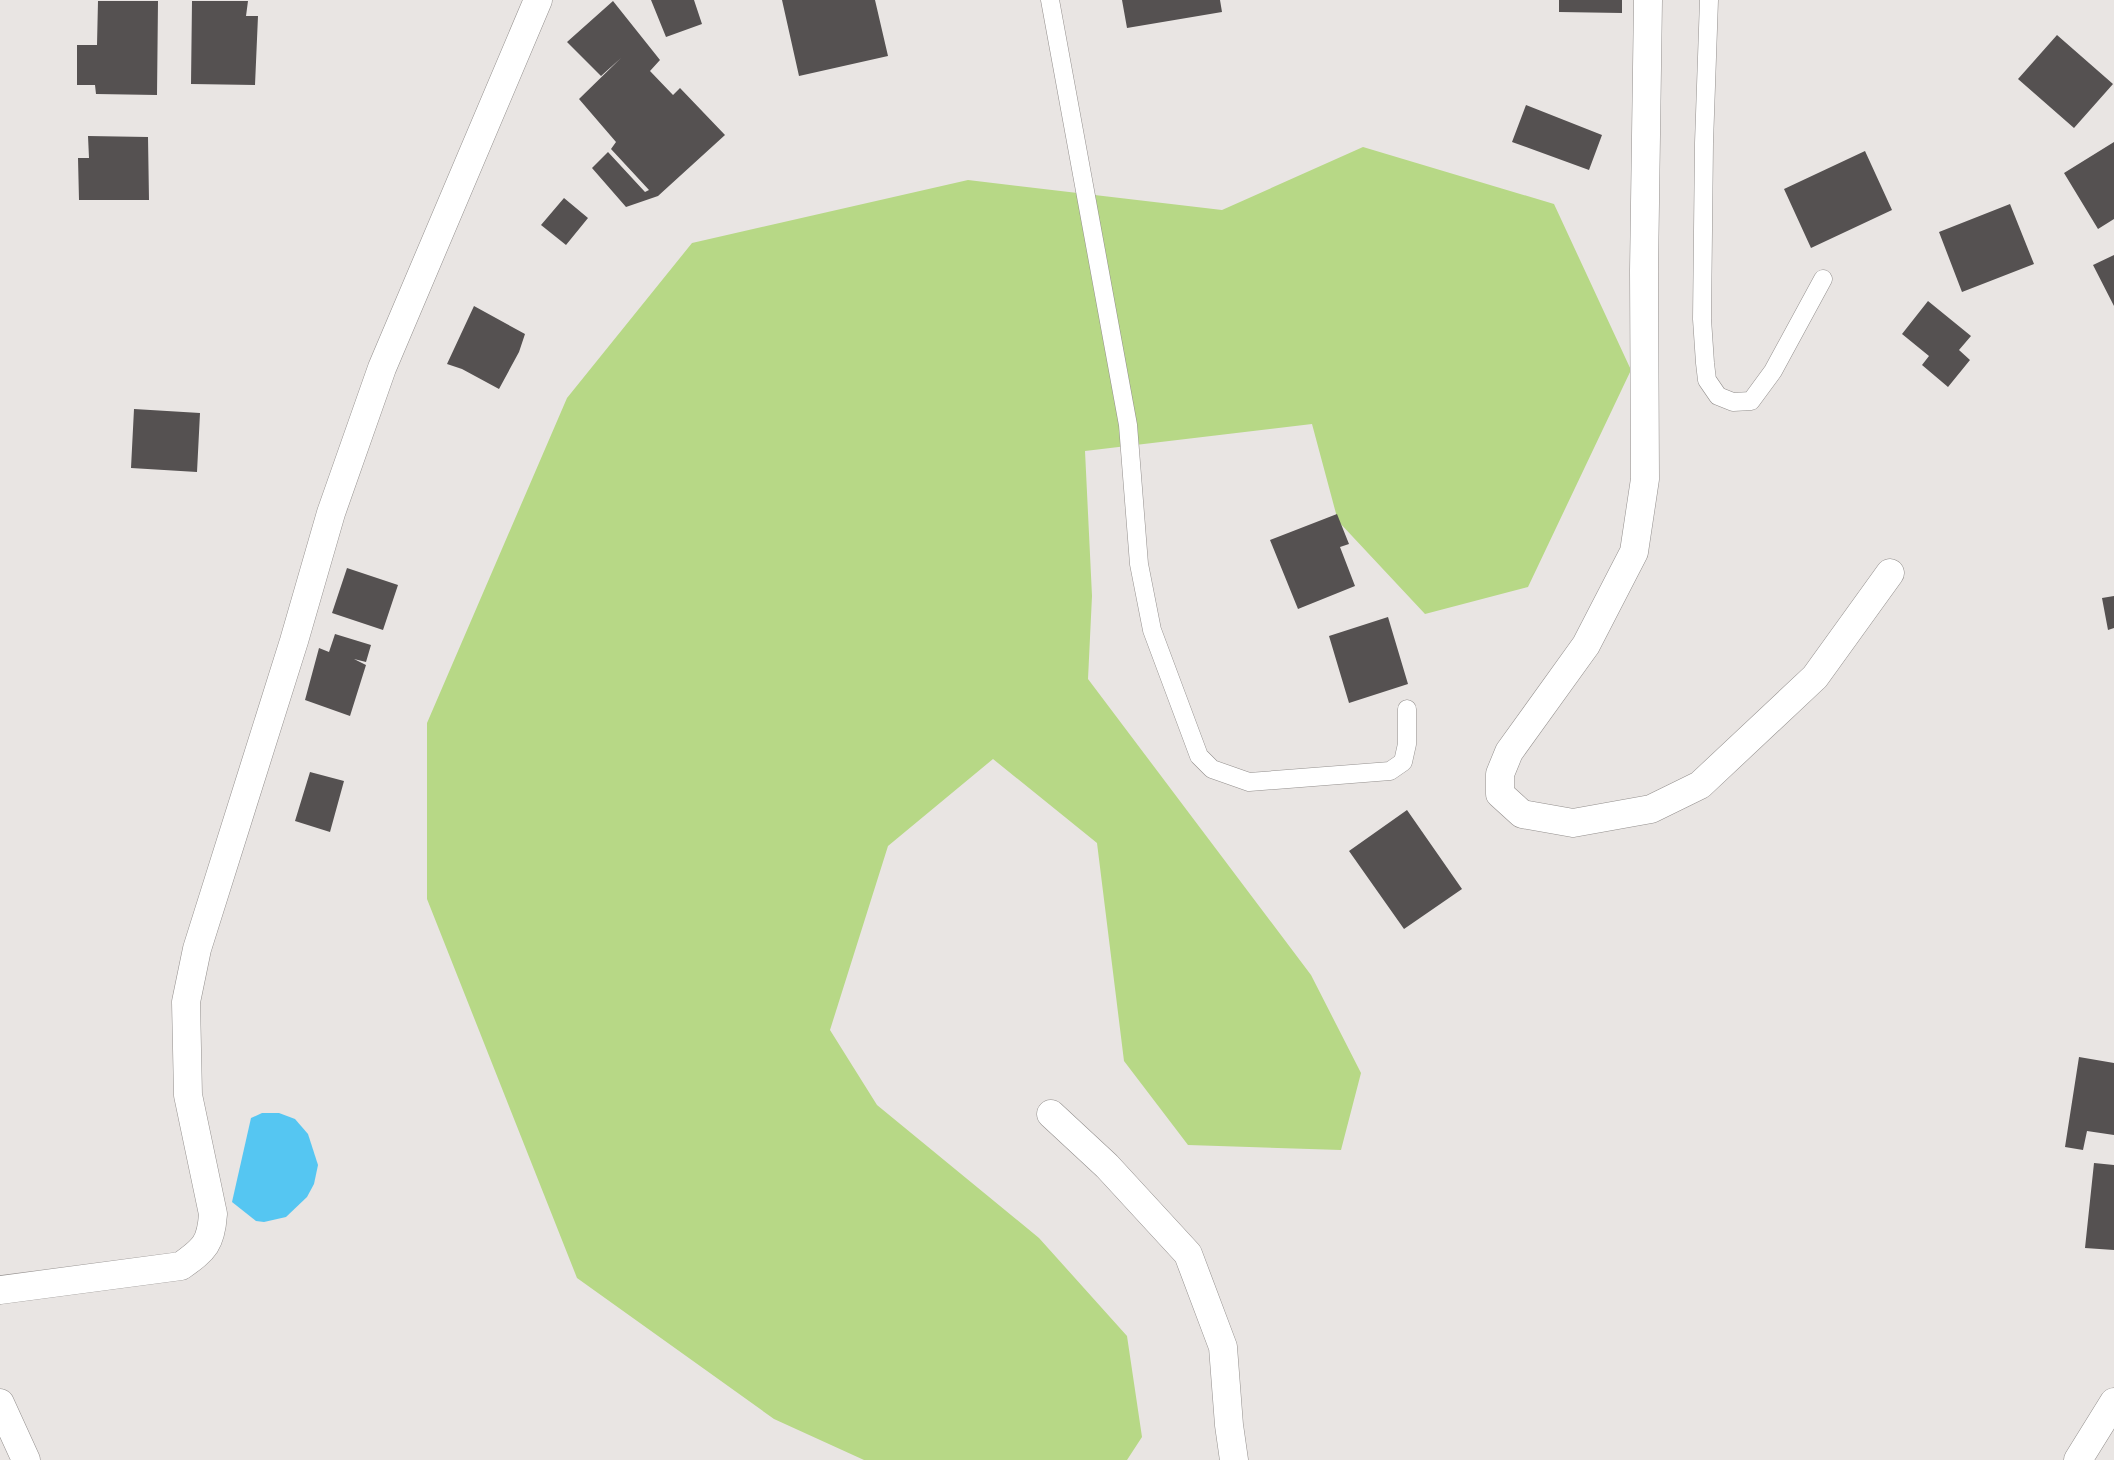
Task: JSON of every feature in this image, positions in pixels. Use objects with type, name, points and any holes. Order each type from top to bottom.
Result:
[{"type":"street","points":[[0,1290],[181,1266],[200,1252],[212,1233],[214,1214],[188,1095],[186,1002],[197,949],[332,513],[382,368],[538,0]]},
{"type":"street","points":[[1648,0],[1644,271],[1645,479],[1634,552],[1586,645],[1509,752],[1500,774],[1500,794],[1522,814],[1573,823],[1651,809],[1700,785],[1815,676],[1890,573]]},
{"type":"street","points":[[1051,1114],[1107,1166],[1188,1254],[1223,1347],[1229,1425],[1234,1460]]},
{"type":"street","points":[[2078,1460],[2114,1402]]},
{"type":"street","points":[[0,1404],[26,1460]]},
{"type":"lane","points":[[1050,0],[1128,425],[1140,564],[1152,630],[1199,756],[1212,769],[1249,782],[1390,771],[1403,762],[1407,744],[1407,709]]},
{"type":"lane","points":[[1709,0],[1704,143],[1702,319],[1704,363],[1707,380],[1718,396],[1733,402],[1751,401],[1773,371],[1823,279]]},
{"type":"green space","points":[[1363,147],[1554,204],[1631,370],[1528,587],[1425,614],[1338,521],[1312,424],[1085,451],[1092,596],[1088,679],[1311,975],[1361,1073],[1341,1150],[1188,1145],[1124,1061],[1097,843],[993,759],[888,846],[830,1030],[877,1105],[1039,1238],[1127,1336],[1142,1437],[1127,1460],[864,1460],[774,1419],[577,1278],[427,899],[427,723],[567,398],[692,243],[968,180],[1222,210]]},
{"type":"water","points":[[262,1113],[279,1113],[295,1119],[308,1134],[318,1165],[314,1184],[307,1197],[286,1217],[264,1222],[256,1221],[232,1202],[251,1118]]},
{"type":"building","points":[[651,0],[694,0],[702,24],[666,37]]},
{"type":"building","points":[[782,0],[875,0],[888,56],[799,76]]},
{"type":"building","points":[[1122,0],[1220,0],[1222,12],[1127,28]]},
{"type":"building","points":[[1559,0],[1622,0],[1622,13],[1559,12]]},
{"type":"building","points":[[98,1],[158,1],[157,95],[96,94],[95,85],[77,85],[77,45],[97,45]]},
{"type":"building","points":[[192,1],[248,1],[246,16],[258,16],[255,85],[191,84]]},
{"type":"building","points":[[613,1],[660,60],[650,71],[673,95],[680,88],[725,135],[658,196],[626,207],[592,168],[608,152],[645,192],[649,190],[611,149],[616,142],[579,99],[621,58],[601,76],[567,42]]},
{"type":"building","points":[[2057,35],[2113,84],[2074,128],[2018,79]]},
{"type":"building","points":[[1526,105],[1602,135],[1589,170],[1512,142]]},
{"type":"building","points":[[88,136],[148,137],[149,200],[79,200],[78,158],[89,158]]},
{"type":"building","points":[[2114,142],[2114,219],[2098,229],[2064,173]]},
{"type":"building","points":[[1865,151],[1892,210],[1811,248],[1784,189]]},
{"type":"building","points":[[564,198],[588,218],[566,245],[541,225]]},
{"type":"building","points":[[2010,204],[2034,264],[1962,292],[1939,232]]},
{"type":"building","points":[[2114,255],[2114,306],[2093,265]]},
{"type":"building","points":[[1928,301],[1971,336],[1959,350],[1970,360],[1948,387],[1922,365],[1929,356],[1902,334]]},
{"type":"building","points":[[474,306],[525,334],[519,352],[499,389],[462,369],[447,364]]},
{"type":"building","points":[[134,409],[200,413],[197,472],[131,468]]},
{"type":"building","points":[[1337,514],[1349,544],[1340,547],[1355,586],[1298,609],[1270,540]]},
{"type":"building","points":[[347,568],[398,585],[383,630],[332,613]]},
{"type":"building","points":[[2114,596],[2114,628],[2108,630],[2102,598]]},
{"type":"building","points":[[1388,617],[1408,684],[1349,703],[1329,636]]},
{"type":"building","points":[[335,634],[371,645],[366,662],[354,659],[366,665],[350,716],[305,700],[319,648],[329,652]]},
{"type":"building","points":[[310,772],[344,781],[330,832],[295,821]]},
{"type":"building","points":[[1407,810],[1462,889],[1404,929],[1349,851]]},
{"type":"building","points":[[2079,1057],[2114,1063],[2114,1135],[2087,1131],[2083,1150],[2065,1147]]},
{"type":"building","points":[[2094,1163],[2114,1165],[2114,1250],[2085,1248]]}]
